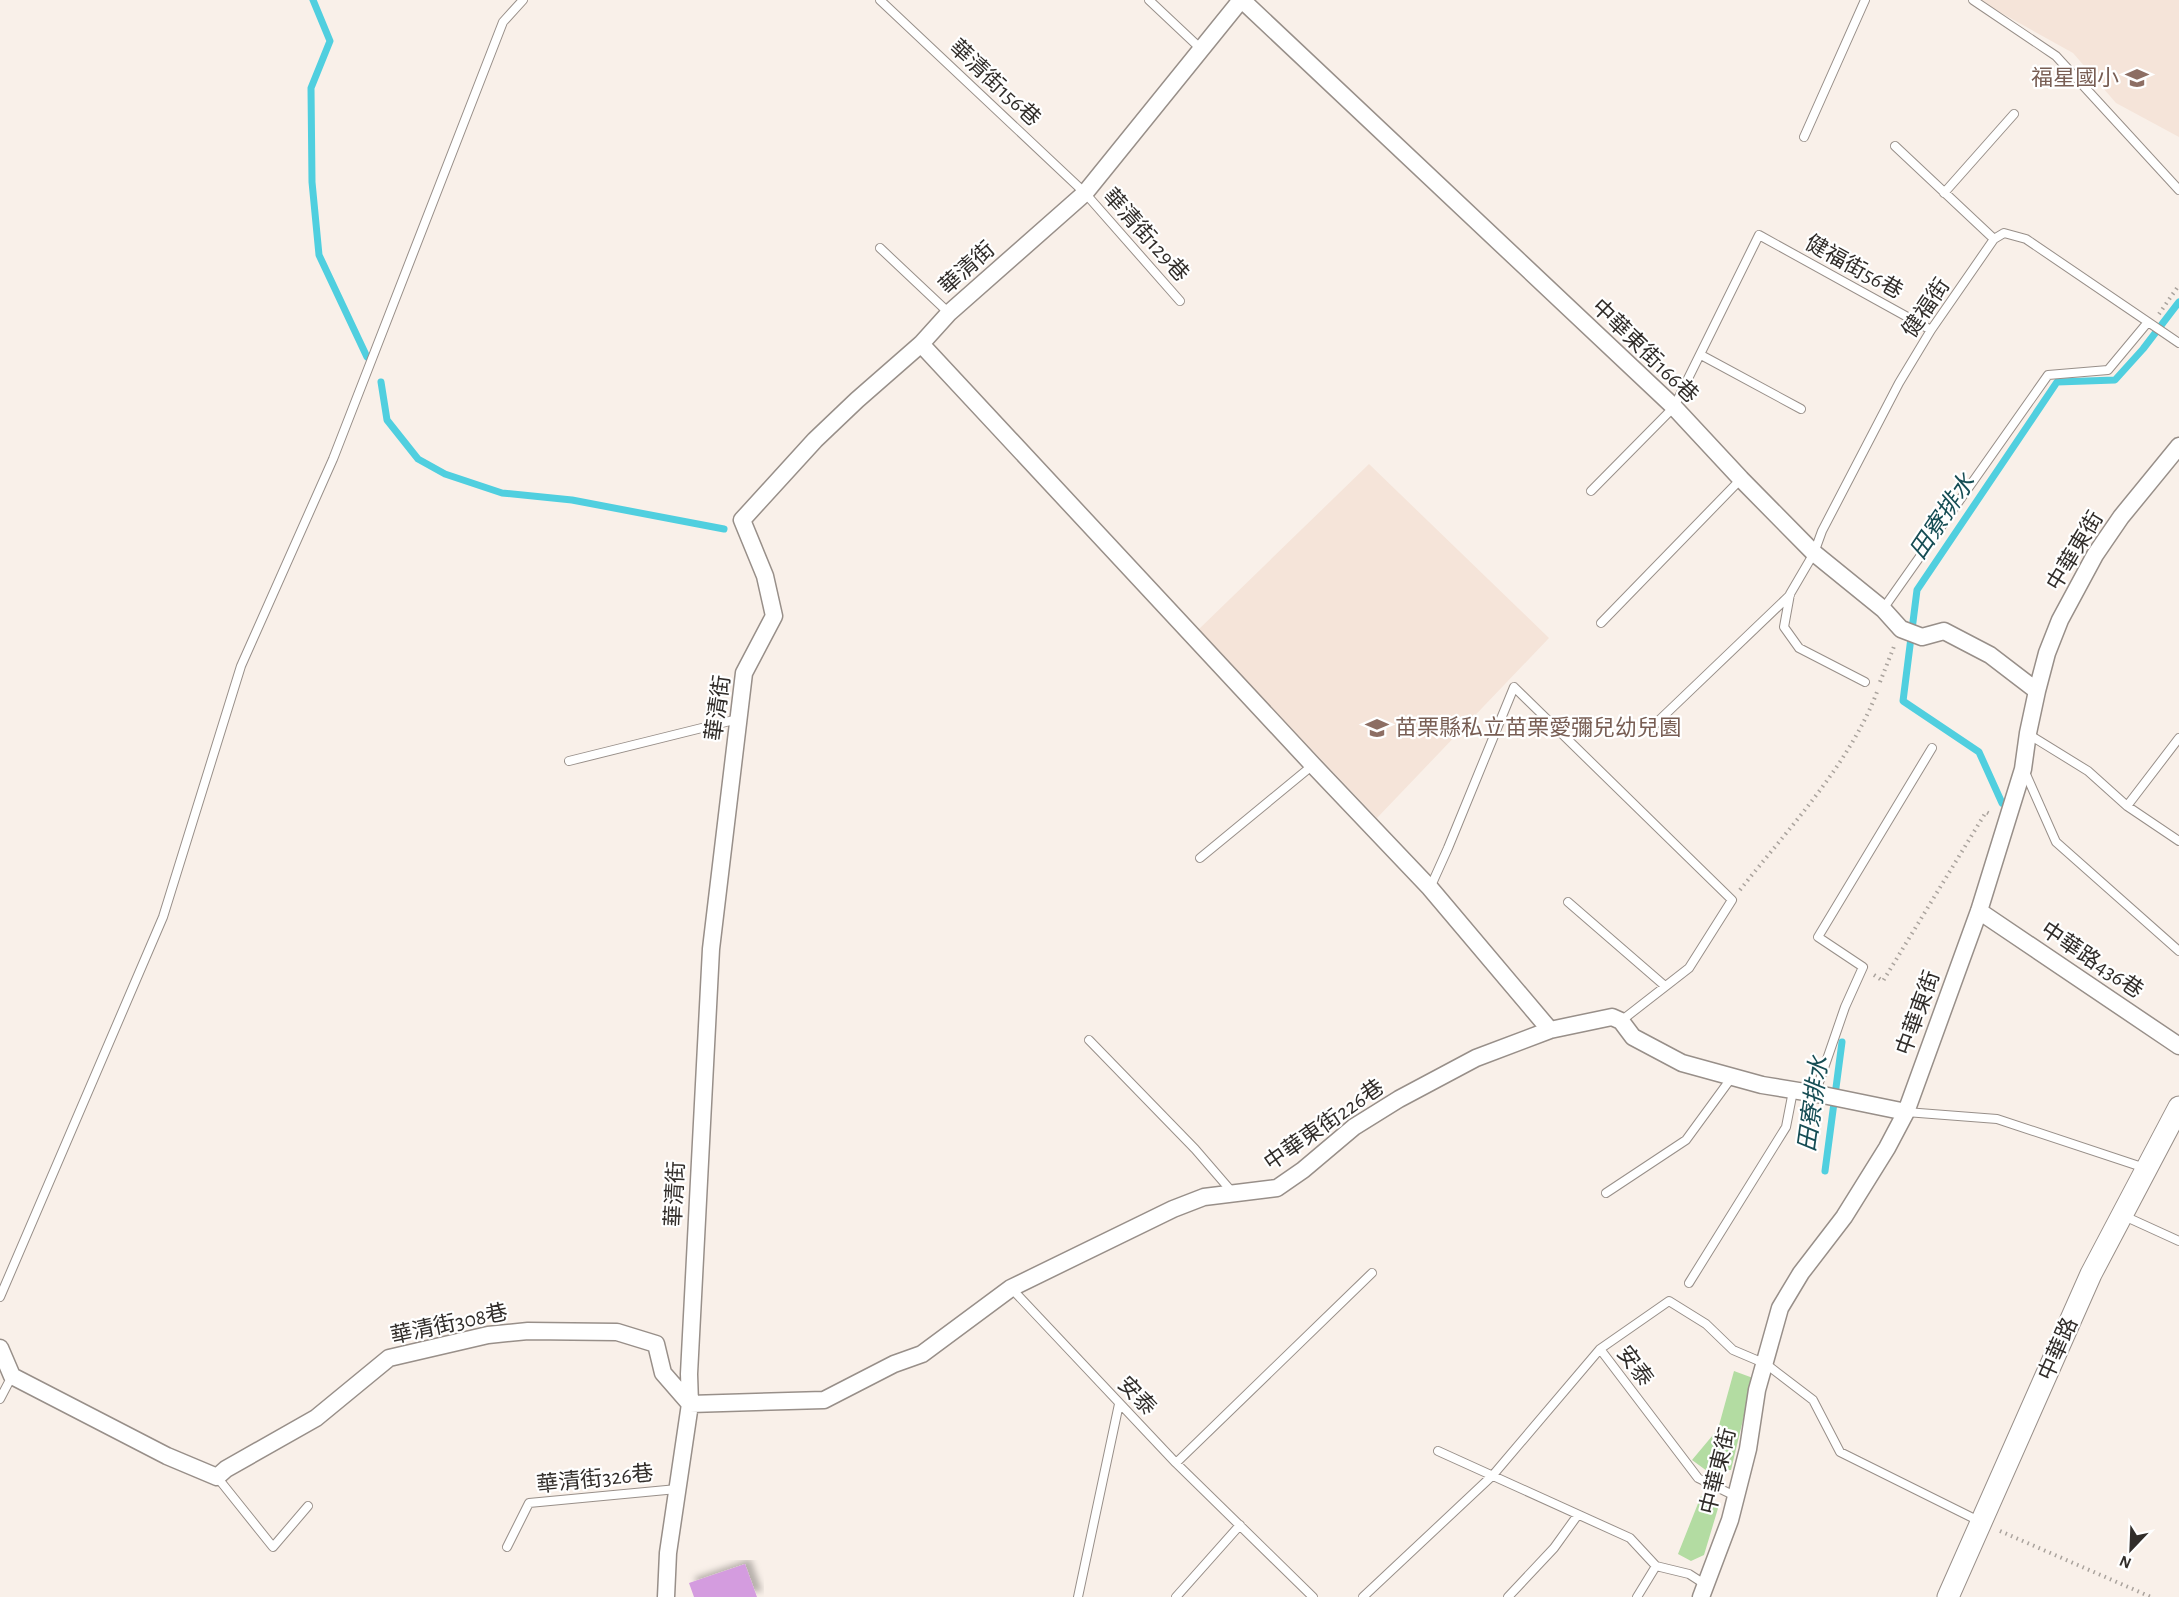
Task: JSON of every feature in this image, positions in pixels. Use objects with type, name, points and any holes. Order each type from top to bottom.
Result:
[{"type":"street","name":"華清街","points":[[666,1597],[668,1553],[690,1404],[689,1374],[711,950],[744,673],[774,616],[765,576],[742,520],[815,441],[921,344],[949,314],[1085,193],[1241,0]]},
{"type":"street","name":"中華東街166巷","points":[[1241,0],[1674,407],[1814,554],[1883,609],[1900,629],[1922,637],[1944,631],[1990,656],[2037,691]]},
{"type":"street","points":[[921,344],[1430,888],[1550,1030]]},
{"type":"street","name":"中華東街","points":[[1704,1591],[1730,1520],[1748,1449],[1758,1389],[1780,1308],[1801,1273],[1844,1217],[1887,1148],[1906,1112],[1979,911],[2023,769],[2028,733],[2047,653],[2061,620],[2095,555],[2121,517],[2179,446]]},
{"type":"street","name":"中華路436巷","points":[[1979,911],[2179,1046]]},
{"type":"street","name":"中華東街226巷","points":[[690,1404],[824,1400],[894,1364],[922,1354],[1011,1288],[1173,1209],[1203,1197],[1277,1188],[1303,1170],[1354,1127],[1399,1099],[1476,1058],[1550,1030],[1612,1017],[1621,1021]]},
{"type":"street","points":[[1621,1021],[1633,1036],[1682,1063],[1793,1091],[1819,1094],[1906,1112]]},
{"type":"street","name":"中華路","points":[[1948,1597],[2091,1274],[2179,1107]]},
{"type":"street","name":"華清街308巷","points":[[217,1477],[226,1469],[316,1418],[389,1358],[488,1335],[528,1330],[616,1332],[656,1344],[663,1373],[690,1404]]},
{"type":"street","points":[[0,1348],[12,1376],[167,1456],[217,1477]]},
{"type":"lane","points":[[0,1297],[163,917],[241,666],[333,459],[502,22],[523,0]]},
{"type":"lane","name":"華清街156巷","points":[[880,0],[1085,193]]},
{"type":"lane","points":[[1149,0],[1201,49]]},
{"type":"lane","points":[[1804,137],[1865,0]]},
{"type":"lane","points":[[1973,0],[2056,56],[2179,190]]},
{"type":"lane","points":[[1944,193],[2014,114]]},
{"type":"lane","points":[[1895,146],[1994,239],[2004,233],[2026,239],[2179,343]]},
{"type":"lane","name":"華清街129巷","points":[[1085,193],[1180,301]]},
{"type":"lane","name":"健福街56巷","points":[[1701,355],[1760,235],[1931,330]]},
{"type":"lane","name":"健福街","points":[[1651,728],[1790,594],[1814,554],[1822,531],[1899,382],[1931,330],[1994,239]]},
{"type":"lane","points":[[880,248],[949,314]]},
{"type":"lane","points":[[1883,609],[2048,375],[2108,370],[2149,323]]},
{"type":"lane","points":[[1591,491],[1674,407],[1701,355],[1802,409]]},
{"type":"lane","points":[[1600,623],[1741,479]]},
{"type":"lane","name":"健福街","points":[[1790,594],[1784,627],[1799,648],[1865,682]]},
{"type":"lane","points":[[1430,888],[1514,687],[1732,900],[1689,968],[1621,1021]]},
{"type":"lane","points":[[568,761],[738,719]]},
{"type":"lane","points":[[2028,733],[2088,771],[2127,807],[2179,841]]},
{"type":"lane","points":[[2127,807],[2179,738]]},
{"type":"lane","points":[[1819,1094],[1845,1007],[1863,967],[1818,937],[1932,748]]},
{"type":"lane","points":[[1200,858],[1313,765]]},
{"type":"lane","points":[[2023,769],[2056,842],[2179,951]]},
{"type":"lane","points":[[1568,902],[1665,986]]},
{"type":"lane","points":[[1089,1040],[1195,1149],[1234,1194]]},
{"type":"lane","points":[[1606,1193],[1686,1140],[1732,1077]]},
{"type":"lane","points":[[1689,1283],[1786,1127],[1793,1091]]},
{"type":"lane","points":[[1906,1112],[1997,1119],[2145,1168]]},
{"type":"lane","points":[[2122,1215],[2179,1241]]},
{"type":"lane","points":[[1176,1463],[1372,1274]]},
{"type":"lane","name":"安泰","points":[[1011,1288],[1176,1463],[1310,1596]]},
{"type":"lane","points":[[1600,1349],[1669,1301],[1706,1324],[1733,1350],[1766,1364],[1813,1401],[1840,1452],[1981,1522]]},
{"type":"lane","name":"安泰","points":[[1363,1597],[1493,1475],[1600,1349],[1698,1478],[1735,1496]]},
{"type":"lane","points":[[0,1399],[12,1376]]},
{"type":"lane","points":[[1078,1597],[1119,1404]]},
{"type":"lane","points":[[1438,1451],[1577,1516],[1630,1538],[1656,1566],[1689,1574],[1704,1591]]},
{"type":"lane","points":[[217,1477],[273,1546],[308,1506]]},
{"type":"lane","name":"華清街326巷","points":[[507,1547],[529,1503],[677,1489]]},
{"type":"lane","points":[[1508,1597],[1554,1548],[1577,1516]]},
{"type":"lane","points":[[1176,1597],[1240,1526]]},
{"type":"lane","points":[[1637,1597],[1656,1566]]},
{"type":"path","points":[[2149,323],[2160,313],[2179,285]]},
{"type":"path","points":[[1732,900],[1835,769],[1870,708],[1900,629]]},
{"type":"path","points":[[1863,967],[1883,981],[1986,812]]},
{"type":"path","points":[[1981,1522],[2151,1597]]},
{"type":"shaded area","name":"福星國小","points":[[1978,0],[2179,0],[2179,137],[2116,103],[2073,53]]},
{"type":"shaded area","name":"苗栗縣私立苗栗愛彌兒幼兒園","points":[[1369,464],[1549,638],[1377,818],[1198,630]]},
{"type":"green space","points":[[1734,1371],[1753,1378],[1731,1470],[1707,1471],[1692,1460],[1718,1429]]},
{"type":"green space","points":[[1701,1496],[1719,1505],[1704,1555],[1691,1561],[1678,1554]]},
{"type":"building","points":[[745,1564],[757,1597],[694,1597],[689,1583]]},
{"type":"waterway","points":[[313,0],[330,41],[311,88],[312,182],[319,255],[367,357]]},
{"type":"waterway","name":"田寮排水","points":[[2002,803],[1979,752],[1903,701],[1917,590],[2057,382],[2115,380],[2143,349],[2179,302]]},
{"type":"waterway","points":[[381,382],[387,420],[418,459],[445,474],[502,493],[572,500],[724,529]]},
{"type":"waterway","name":"田寮排水","points":[[1825,1171],[1842,1042]]},
{"type":"place","name":"福星國小","points":[[2137,78]]},
{"type":"place","name":"苗栗縣私立苗栗愛彌兒幼兒園","points":[[1377,728]]}]
